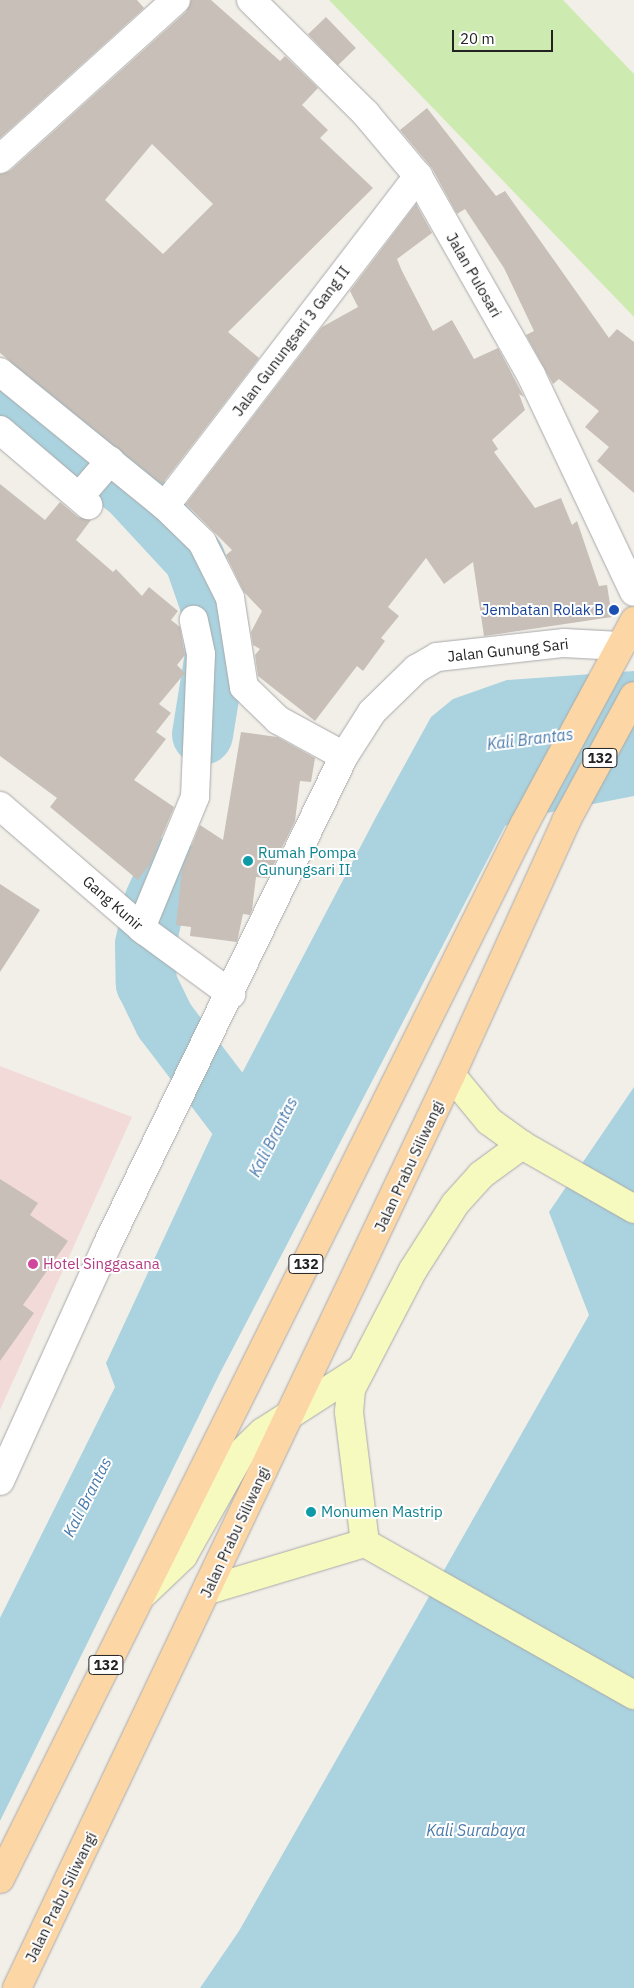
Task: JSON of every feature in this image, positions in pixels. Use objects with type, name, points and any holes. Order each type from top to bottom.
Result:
[{"type":"main road","name":"132","points":[[0,1879],[401,1078],[525,824],[634,620]]},
{"type":"main road","name":"132","points":[[451,1075],[566,821],[634,696]]},
{"type":"main road","name":"Jalan Prabu Siliwangi","points":[[17,1988],[208,1590],[451,1075]]},
{"type":"street","points":[[0,159],[176,0]]},
{"type":"street","name":"Jalan Pulosari","points":[[251,0],[366,114],[418,176],[531,375],[634,592]]},
{"type":"street","name":"Jalan Gunungsari 3 Gang II","points":[[165,506],[418,176]]},
{"type":"street","points":[[0,372],[107,464],[165,506],[202,542],[218,565],[236,634],[240,676],[251,695],[278,720],[344,756]]},
{"type":"street","points":[[0,430],[83,498],[107,464]]},
{"type":"street","points":[[148,933],[196,797],[199,632],[236,634]]},
{"type":"street","name":"Jalan Gunung Sari","points":[[0,1481],[106,1247],[180,1100],[344,756],[392,690],[416,668],[437,658],[564,644],[620,646]]},
{"type":"street","name":"Gang Kunir","points":[[0,806],[148,933],[231,994]]},
{"type":"street","points":[[451,1075],[488,1121],[522,1145],[634,1209]]},
{"type":"street","points":[[365,1543],[349,1412],[351,1389],[413,1270],[455,1204],[482,1175],[522,1145]]},
{"type":"street","points":[[140,1596],[183,1556],[241,1453],[290,1415],[361,1369]]},
{"type":"street","points":[[208,1590],[365,1543],[406,1563],[634,1695]]},
{"type":"shaded area","name":"Hotel Singgasana","points":[[0,1066],[132,1117],[0,1410]]},
{"type":"green space","points":[[329,0],[563,0],[634,74],[634,317]]},
{"type":"water","name":"Kali Brantas","points":[[634,671],[634,796],[521,818],[505,826],[219,1375],[0,1821],[0,1618],[115,1387],[106,1363],[229,1098],[376,817],[431,717],[453,699],[507,680]]},
{"type":"water","name":"Kali Surabaya","points":[[634,1087],[634,1988],[200,1988],[239,1931],[589,1315],[549,1212]]},
{"type":"building","points":[[0,0],[137,0],[144,8],[0,138]]},
{"type":"building","points":[[191,0],[211,0],[280,61],[285,56],[318,88],[302,105],[328,130],[320,138],[373,188],[228,332],[259,358],[162,484],[0,353],[0,174],[10,171],[186,12]],"holes":[[[152,144],[213,204],[163,254],[105,200]]]},
{"type":"building","points":[[326,17],[356,48],[338,65],[308,34]]},
{"type":"building","points":[[427,108],[496,196],[505,191],[609,338],[617,329],[634,342],[634,493],[597,461],[609,447],[585,427],[599,411],[559,379],[553,384],[526,335],[534,331],[504,268],[465,209],[457,214],[432,168],[400,130]]},
{"type":"building","points":[[416,204],[432,233],[397,259],[402,271],[433,331],[452,320],[474,359],[498,348],[524,397],[519,394],[525,410],[492,440],[498,449],[494,452],[535,508],[561,498],[572,525],[577,521],[599,586],[607,585],[612,617],[484,636],[473,562],[444,584],[426,558],[388,607],[399,616],[381,638],[385,641],[363,671],[357,666],[315,721],[258,676],[255,655],[260,649],[253,645],[251,632],[262,611],[244,592],[226,555],[232,550],[186,504],[322,327],[358,307],[350,291]]},
{"type":"building","points":[[0,484],[45,520],[60,502],[78,517],[91,520],[76,540],[113,572],[116,569],[142,596],[149,587],[178,611],[171,620],[180,627],[185,655],[177,665],[185,673],[159,704],[171,713],[156,732],[166,739],[134,780],[174,807],[150,864],[138,880],[50,807],[57,798],[0,756]]},
{"type":"building","name":"Rumah Pompa Gunungsari II","points":[[241,732],[277,737],[315,758],[311,782],[300,781],[295,821],[267,878],[256,877],[252,910],[250,915],[243,914],[237,942],[190,936],[191,927],[176,925],[182,870],[200,825],[223,840]]},
{"type":"building","points":[[0,884],[40,910],[0,972]]},
{"type":"building","points":[[0,1179],[38,1203],[30,1215],[68,1241],[23,1305],[34,1313],[0,1361]]},
{"type":"waterway","points":[[0,390],[130,489],[194,558],[210,604],[215,654],[202,734]]},
{"type":"waterway","name":"Kali Brantas","points":[[170,867],[154,902],[145,944],[146,983],[164,1020],[265,1153]]},
{"type":"place","name":"Jembatan Rolak B","points":[[614,610]]},
{"type":"place","name":"Rumah Pompa Gunungsari II","points":[[248,861]]},
{"type":"place","name":"Hotel Singgasana","points":[[33,1264]]},
{"type":"place","name":"Monumen Mastrip","points":[[311,1512]]}]
